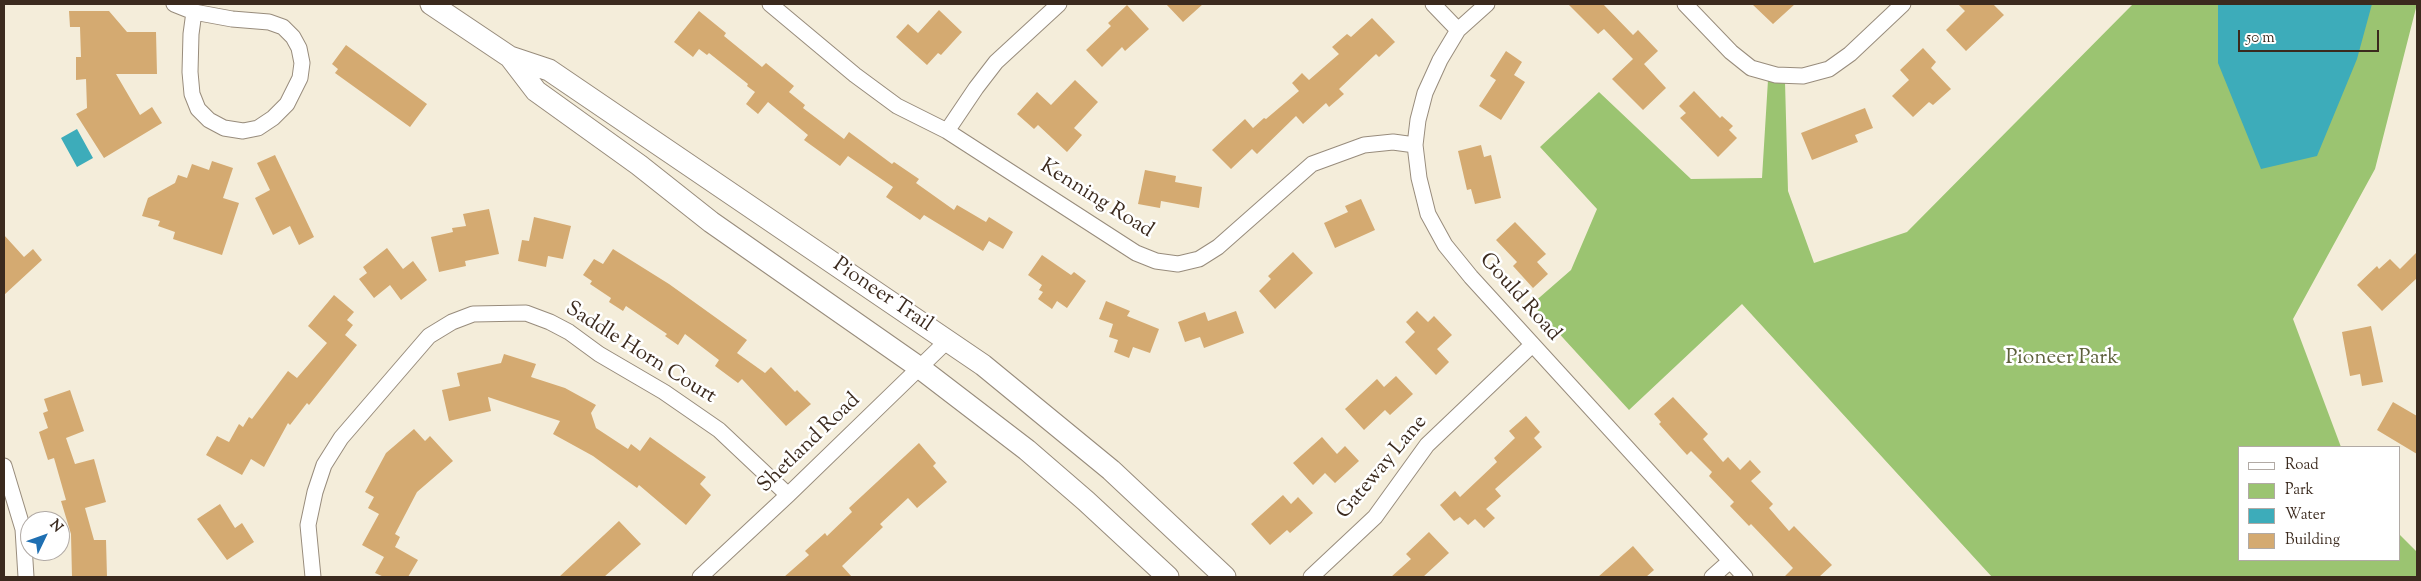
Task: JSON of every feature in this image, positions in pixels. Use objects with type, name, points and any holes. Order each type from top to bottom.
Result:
[{"type":"main road","name":"Pioneer Trail","points":[[431,4],[510,58],[549,70],[983,365],[1111,470],[1225,577]]},
{"type":"main road","name":"Pioneer Trail","points":[[510,58],[536,91],[639,166],[711,222],[920,368],[1027,450],[1086,501],[1168,577]]},
{"type":"street","points":[[174,4],[194,12],[232,19],[269,22],[284,27],[292,37],[299,48],[302,63],[300,78],[286,104],[273,118],[258,128],[243,131],[224,128],[209,120],[198,109],[192,94],[190,72],[191,34],[194,12]]},
{"type":"street","name":"Kenning Road","points":[[770,4],[855,75],[897,106],[947,131],[1136,253],[1156,261],[1178,264],[1199,259],[1218,247],[1312,164],[1364,145],[1393,142],[1415,145]]},
{"type":"street","points":[[947,131],[996,62],[1059,4]]},
{"type":"street","points":[[1433,4],[1458,30]]},
{"type":"street","name":"Gould Road","points":[[1487,4],[1458,30],[1440,60],[1425,93],[1418,120],[1415,145],[1419,178],[1428,214],[1445,245],[1532,345],[1745,577]]},
{"type":"street","points":[[1685,4],[1731,52],[1751,68],[1776,75],[1803,76],[1829,69],[1850,54],[1903,4]]},
{"type":"street","name":"Saddle Horn Court","points":[[313,577],[308,526],[315,492],[324,465],[340,438],[429,336],[452,322],[473,314],[526,313],[569,332],[599,354],[664,392],[719,430],[788,495]]},
{"type":"street","name":"Shetland Road","points":[[700,577],[788,495],[948,340]]},
{"type":"street","name":"Gateway Lane","points":[[1311,577],[1375,517],[1427,444],[1532,345]]},
{"type":"street","points":[[4,466],[23,529],[26,577]]},
{"type":"street","points":[[1712,577],[1730,561]]},
{"type":"green space","name":"Pioneer Park","points":[[2133,4],[2417,4],[2375,169],[2293,319],[2341,446],[2238,446],[2238,561],[2401,561],[2401,536],[2417,552],[2417,577],[1992,577],[1742,304],[1629,410],[1532,304],[1571,270],[1597,209],[1540,147],[1599,92],[1691,179],[1762,178],[1768,80],[1785,82],[1788,191],[1814,263],[1907,232]]},
{"type":"water","points":[[2218,4],[2372,4],[2357,59],[2317,156],[2261,169],[2218,63]]},
{"type":"water","points":[[77,129],[93,158],[77,167],[61,138]]},
{"type":"building","points":[[1166,4],[1203,4],[1183,22]]},
{"type":"building","points":[[1568,4],[1603,4],[1633,35],[1638,30],[1658,51],[1644,64],[1666,88],[1643,110],[1612,79],[1633,59],[1604,29],[1598,34]]},
{"type":"building","points":[[1752,4],[1795,4],[1773,24]]},
{"type":"building","points":[[1958,4],[1993,4],[2004,15],[1966,51],[1946,30],[1965,11]]},
{"type":"building","points":[[1127,5],[1149,29],[1125,51],[1122,47],[1102,67],[1086,50],[1111,26],[1108,23]]},
{"type":"building","points":[[939,10],[962,32],[941,55],[938,53],[927,65],[896,37],[908,24],[918,33]]},
{"type":"building","points":[[69,11],[109,11],[127,32],[156,32],[157,74],[116,74],[140,115],[152,107],[162,123],[104,158],[76,114],[87,108],[86,79],[76,80],[76,57],[81,57],[80,27],[70,27]]},
{"type":"building","points":[[699,11],[726,33],[724,36],[762,67],[766,63],[794,86],[789,92],[805,105],[803,108],[844,139],[849,132],[892,164],[894,162],[919,179],[916,183],[954,210],[957,205],[986,222],[989,217],[1013,232],[1003,249],[989,241],[983,251],[924,215],[920,220],[886,197],[893,187],[848,156],[840,166],[804,140],[808,135],[768,102],[758,114],[746,104],[755,92],[747,86],[748,84],[709,53],[707,55],[699,49],[693,57],[674,42]]},
{"type":"building","points":[[1372,18],[1395,42],[1379,57],[1376,54],[1339,89],[1344,94],[1329,107],[1326,103],[1303,124],[1296,116],[1257,154],[1252,149],[1231,169],[1212,150],[1245,119],[1253,128],[1264,118],[1266,119],[1299,91],[1292,83],[1302,73],[1309,80],[1339,54],[1332,47],[1347,34],[1351,37]]},
{"type":"building","points":[[346,45],[427,104],[410,127],[335,73],[338,69],[332,64]]},
{"type":"building","points":[[1923,48],[1936,62],[1931,68],[1951,89],[1933,105],[1929,102],[1913,117],[1892,96],[1909,80],[1900,70]]},
{"type":"building","points":[[1506,51],[1522,62],[1514,75],[1525,82],[1501,120],[1479,106],[1496,80],[1490,76]]},
{"type":"building","points":[[1075,80],[1098,102],[1074,128],[1082,135],[1067,152],[1038,125],[1034,129],[1017,114],[1037,92],[1051,105]]},
{"type":"building","points":[[1694,91],[1720,118],[1722,116],[1733,126],[1729,130],[1737,138],[1718,157],[1680,118],[1686,113],[1679,106]]},
{"type":"building","points":[[1865,108],[1873,128],[1855,135],[1858,142],[1812,160],[1801,133]]},
{"type":"building","points":[[1481,145],[1484,157],[1491,155],[1501,198],[1475,204],[1471,189],[1467,190],[1458,151]]},
{"type":"building","points":[[275,155],[314,237],[299,245],[290,226],[273,235],[255,198],[270,190],[257,163]]},
{"type":"building","points":[[212,161],[233,168],[223,198],[239,203],[222,255],[173,239],[175,232],[158,226],[160,221],[142,216],[148,198],[175,183],[178,175],[187,178],[192,164],[209,170]]},
{"type":"building","points":[[1145,170],[1176,176],[1175,182],[1202,187],[1199,208],[1161,201],[1160,208],[1138,204]]},
{"type":"building","points":[[1361,199],[1375,230],[1335,248],[1324,223],[1348,212],[1345,206]]},
{"type":"building","points":[[489,209],[499,254],[465,261],[466,266],[439,272],[431,237],[453,232],[452,228],[466,226],[463,214]]},
{"type":"building","points":[[534,217],[571,226],[563,259],[548,256],[546,267],[518,261],[522,240],[529,241]]},
{"type":"building","points":[[1515,222],[1546,254],[1537,262],[1548,274],[1533,288],[1513,266],[1517,262],[1496,240]]},
{"type":"building","points":[[4,235],[24,257],[33,249],[42,260],[4,295]]},
{"type":"building","points":[[387,248],[403,269],[413,261],[427,280],[401,300],[390,285],[374,298],[359,279],[367,273],[363,267]]},
{"type":"building","points":[[613,249],[669,284],[747,340],[737,353],[765,373],[771,367],[795,392],[797,390],[811,404],[786,426],[742,379],[738,383],[715,366],[719,360],[685,334],[678,345],[665,336],[667,334],[626,306],[623,311],[609,302],[611,298],[590,284],[592,281],[583,275],[594,259],[603,264]]},
{"type":"building","points":[[1293,252],[1313,273],[1275,309],[1259,291],[1271,279],[1268,276]]},
{"type":"building","points":[[2417,252],[2417,278],[2382,311],[2357,285],[2377,266],[2379,269],[2390,259],[2400,269]]},
{"type":"building","points":[[1042,255],[1071,275],[1074,272],[1086,281],[1067,308],[1057,301],[1052,309],[1038,299],[1043,292],[1039,290],[1042,285],[1028,275]]},
{"type":"building","points":[[334,295],[354,312],[347,320],[353,325],[345,335],[357,345],[309,405],[307,403],[290,425],[288,423],[264,467],[251,459],[242,475],[206,455],[217,436],[229,442],[239,424],[243,427],[249,417],[252,419],[288,371],[297,378],[327,343],[308,326]]},
{"type":"building","points":[[1106,301],[1130,311],[1127,316],[1159,329],[1150,353],[1133,347],[1129,358],[1114,352],[1118,340],[1109,337],[1113,324],[1099,319]]},
{"type":"building","points":[[1236,311],[1244,333],[1204,348],[1200,337],[1185,342],[1178,322],[1205,312],[1208,321]]},
{"type":"building","points":[[1417,311],[1428,322],[1434,316],[1452,335],[1437,349],[1449,362],[1436,375],[1405,342],[1415,332],[1406,322]]},
{"type":"building","points":[[2371,326],[2383,382],[2362,386],[2360,374],[2350,376],[2342,332]]},
{"type":"building","points":[[504,354],[536,364],[531,377],[565,388],[596,405],[591,413],[596,428],[628,449],[631,444],[640,451],[650,437],[706,477],[700,484],[711,495],[686,525],[639,485],[637,488],[593,456],[553,434],[560,421],[488,397],[491,411],[449,421],[442,390],[460,386],[457,373],[501,363]]},
{"type":"building","points":[[1396,376],[1413,394],[1390,415],[1385,410],[1364,430],[1345,409],[1377,379],[1384,387]]},
{"type":"building","points":[[70,390],[84,431],[66,438],[75,464],[94,459],[106,502],[85,508],[94,540],[106,540],[107,577],[72,577],[70,511],[64,511],[61,501],[66,500],[54,458],[48,460],[39,432],[48,428],[43,413],[48,411],[44,399]]},
{"type":"building","points":[[1673,397],[1708,434],[1703,439],[1723,462],[1728,457],[1740,470],[1750,460],[1761,472],[1751,481],[1773,504],[1769,508],[1789,531],[1794,526],[1832,565],[1819,577],[1784,577],[1793,568],[1751,524],[1749,526],[1730,506],[1734,502],[1709,476],[1712,472],[1691,451],[1687,455],[1659,424],[1661,422],[1654,414]]},
{"type":"building","points":[[2393,402],[2417,416],[2417,454],[2377,430]]},
{"type":"building","points":[[1526,416],[1540,432],[1534,438],[1542,447],[1495,489],[1501,496],[1486,509],[1495,518],[1484,528],[1475,519],[1468,525],[1460,517],[1454,521],[1440,505],[1455,491],[1460,497],[1497,462],[1494,458],[1515,438],[1509,431]]},
{"type":"building","points":[[414,429],[425,441],[430,436],[453,461],[417,492],[395,534],[400,537],[395,547],[418,560],[408,577],[384,577],[375,573],[384,557],[362,545],[379,514],[368,508],[374,497],[365,492],[386,453]]},
{"type":"building","points":[[1322,437],[1337,454],[1345,446],[1359,461],[1335,483],[1325,473],[1313,485],[1293,463]]},
{"type":"building","points":[[919,443],[936,463],[933,466],[947,482],[917,508],[908,498],[880,524],[883,527],[842,566],[852,577],[784,577],[809,555],[805,551],[825,533],[827,536],[852,512],[849,508]]},
{"type":"building","points":[[1283,495],[1291,504],[1298,497],[1313,513],[1290,533],[1287,530],[1270,545],[1251,524]]},
{"type":"building","points":[[220,504],[235,528],[242,523],[254,542],[227,560],[197,519]]},
{"type":"building","points":[[619,521],[641,544],[604,577],[559,577]]},
{"type":"building","points":[[1429,532],[1449,553],[1423,577],[1391,577],[1411,559],[1406,554]]},
{"type":"building","points":[[1633,546],[1654,570],[1646,577],[1598,577]]}]
